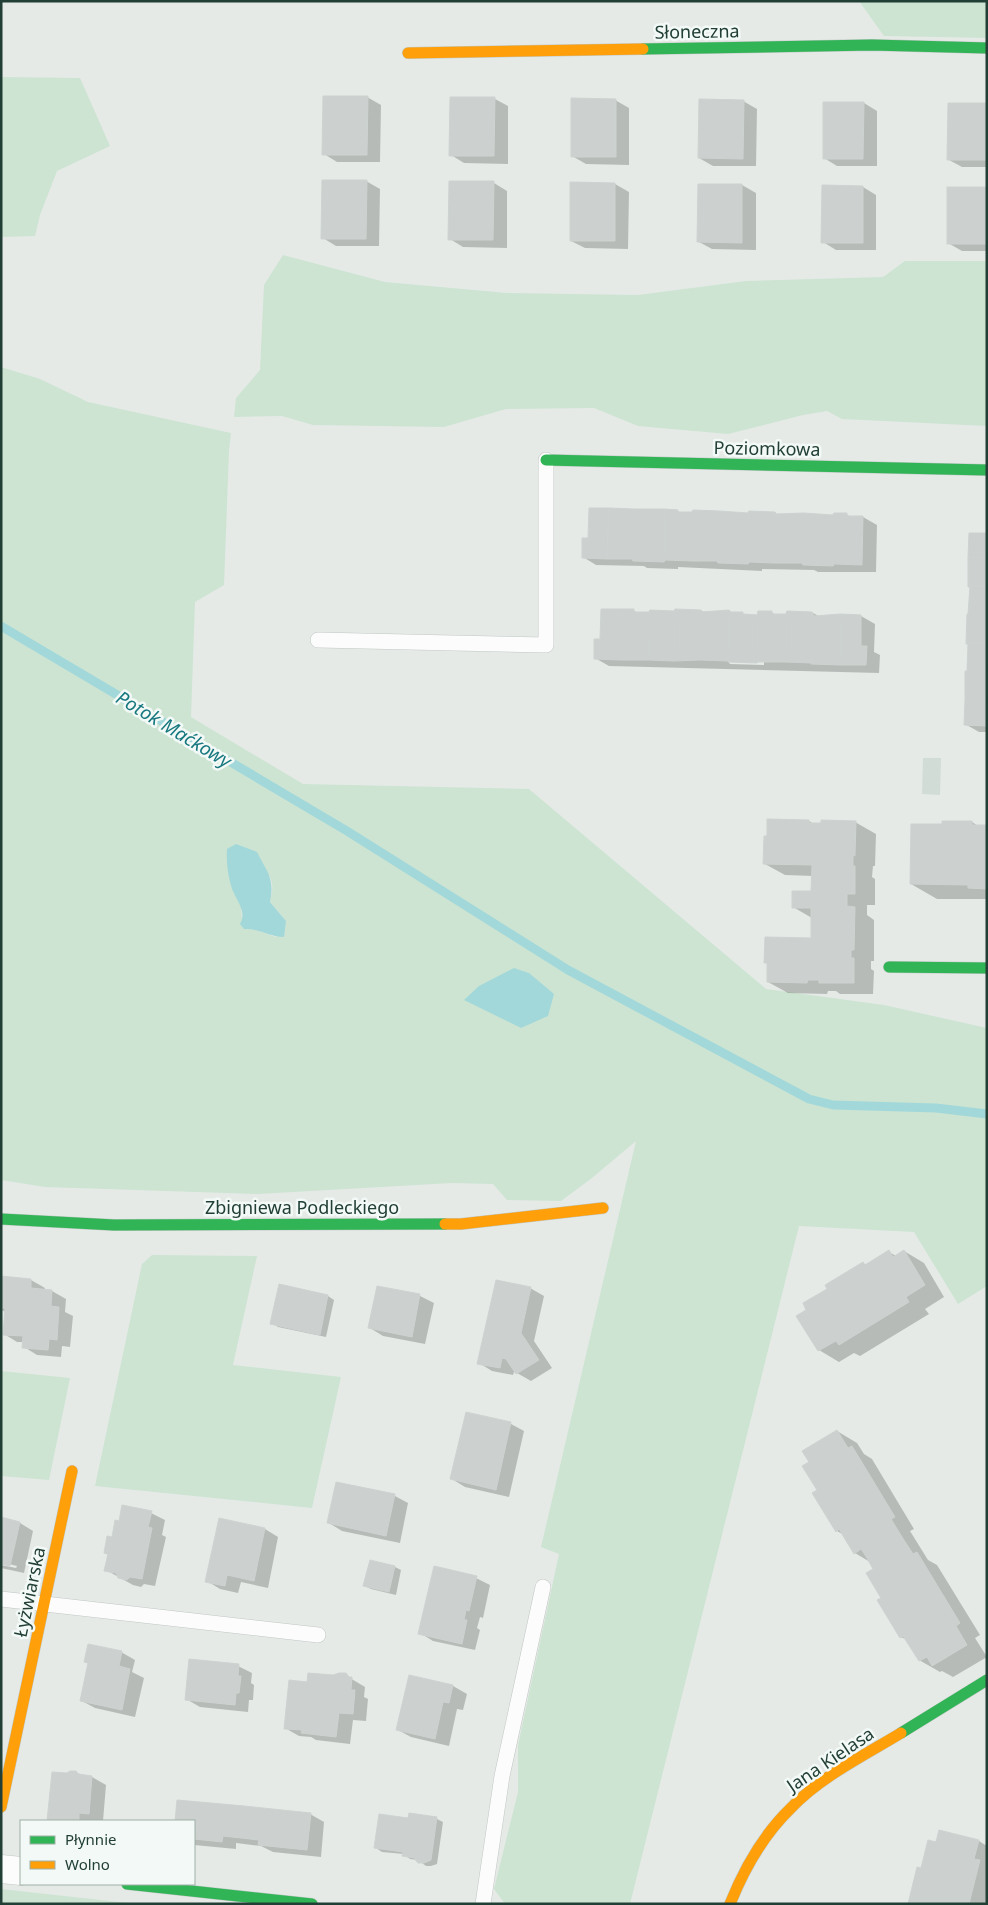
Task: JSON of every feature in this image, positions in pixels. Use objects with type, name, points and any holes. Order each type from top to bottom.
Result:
[{"type":"street","name":"Słoneczna","points":[[408,53],[872,45],[987,48]]},
{"type":"street","name":"Poziomkowa","points":[[546,460],[987,470]]},
{"type":"street","points":[[890,967],[987,968]]},
{"type":"street","name":"Zbigniewa Podleckiego","points":[[1,1219],[114,1225],[461,1224],[603,1208]]},
{"type":"street","name":"Łyżwiarska","points":[[1,1808],[72,1471]]},
{"type":"street","name":"Jana Kielasa","points":[[730,1904],[738,1884],[766,1837],[791,1806],[819,1784],[987,1680]]},
{"type":"street","points":[[1,1869],[20,1871]]},
{"type":"street","points":[[136,1885],[312,1904]]},
{"type":"lane","points":[[318,640],[546,645],[546,460]]},
{"type":"lane","points":[[483,1904],[502,1776],[543,1586]]},
{"type":"lane","points":[[1,1599],[318,1635]]},
{"type":"shaded area","points":[[923,758],[941,758],[940,795],[922,794]]},
{"type":"green space","points":[[859,1],[987,1],[987,38],[884,36]]},
{"type":"green space","points":[[1,77],[80,78],[110,146],[57,171],[40,215],[35,236],[1,237]]},
{"type":"green space","points":[[283,255],[385,282],[507,293],[638,295],[746,281],[883,277],[905,261],[987,261],[987,426],[842,419],[827,411],[803,415],[728,434],[638,426],[594,408],[506,409],[444,427],[313,425],[282,416],[234,417],[236,398],[260,370],[264,285]]},
{"type":"green space","points":[[1,367],[40,379],[88,402],[231,433],[224,585],[195,602],[191,717],[303,784],[529,789],[766,989],[884,1005],[987,1028],[987,1286],[958,1304],[914,1232],[799,1226],[630,1904],[505,1904],[494,1889],[518,1792],[518,1745],[559,1554],[541,1547],[636,1141],[561,1201],[507,1200],[493,1184],[452,1183],[258,1194],[45,1187],[1,1180]],"holes":[[[267,872],[272,886],[270,902],[286,921],[276,937],[253,929],[242,919],[241,909]]]},
{"type":"green space","points":[[152,1255],[257,1256],[233,1365],[341,1377],[312,1508],[95,1486],[142,1264]]},
{"type":"green space","points":[[1,1371],[70,1378],[49,1480],[1,1476]]},
{"type":"green space","points":[[1,1889],[137,1904],[1,1904]]},
{"type":"water","points":[[236,844],[257,852],[267,870],[271,881],[270,902],[286,921],[284,937],[244,929],[240,924],[242,911],[232,889],[227,859],[227,849]]},
{"type":"water","points":[[514,968],[529,973],[554,994],[548,1016],[521,1028],[464,1000],[479,986]]},
{"type":"building","points":[[323,96],[368,96],[367,155],[322,155]]},
{"type":"building","points":[[450,97],[495,97],[494,156],[449,156]]},
{"type":"building","points":[[571,98],[616,99],[616,157],[571,157]]},
{"type":"building","points":[[699,99],[744,100],[743,159],[698,158]]},
{"type":"building","points":[[823,102],[864,102],[863,159],[823,159]]},
{"type":"building","points":[[948,103],[987,103],[987,160],[947,160]]},
{"type":"building","points":[[322,180],[367,180],[366,239],[321,239]]},
{"type":"building","points":[[449,181],[494,181],[493,240],[448,240]]},
{"type":"building","points":[[570,182],[615,183],[615,241],[570,241]]},
{"type":"building","points":[[698,184],[742,184],[742,243],[697,242]]},
{"type":"building","points":[[822,185],[863,186],[863,243],[821,243]]},
{"type":"building","points":[[947,187],[987,187],[987,244],[947,244]]},
{"type":"building","points":[[589,508],[609,508],[607,559],[582,558],[582,538],[588,538]]},
{"type":"building","points":[[609,508],[634,509],[633,561],[633,559],[607,559]]},
{"type":"building","points":[[634,509],[665,509],[664,562],[633,561]]},
{"type":"building","points":[[665,509],[678,510],[678,512],[692,512],[693,510],[692,561],[665,560],[664,562]]},
{"type":"building","points":[[693,510],[719,511],[718,563],[717,561],[692,561]]},
{"type":"building","points":[[719,511],[748,513],[749,511],[748,564],[718,563]]},
{"type":"building","points":[[749,511],[775,512],[774,563],[749,562],[748,564]]},
{"type":"building","points":[[775,512],[776,514],[804,513],[803,565],[802,563],[774,563]]},
{"type":"building","points":[[804,513],[833,515],[834,513],[833,566],[803,565]]},
{"type":"building","points":[[834,513],[847,513],[847,516],[863,516],[862,565],[834,564],[833,566]]},
{"type":"building","points":[[969,533],[987,533],[987,558],[968,557]]},
{"type":"building","points":[[968,557],[987,558],[987,586],[968,587]]},
{"type":"building","points":[[970,586],[987,586],[987,615],[968,614]]},
{"type":"building","points":[[601,609],[621,609],[619,660],[594,659],[594,639],[600,639]]},
{"type":"building","points":[[621,609],[634,609],[634,612],[649,612],[650,610],[648,660],[619,660]]},
{"type":"building","points":[[675,609],[701,610],[700,660],[674,661]]},
{"type":"building","points":[[650,610],[675,611],[674,661],[648,660]]},
{"type":"building","points":[[701,610],[702,612],[729,610],[728,661],[700,660]]},
{"type":"building","points":[[729,610],[731,612],[758,615],[757,663],[728,662]]},
{"type":"building","points":[[758,611],[786,614],[787,611],[786,662],[757,663]]},
{"type":"building","points":[[787,611],[812,612],[811,663],[786,662]]},
{"type":"building","points":[[812,612],[814,616],[841,614],[840,665],[811,664]]},
{"type":"building","points":[[841,614],[861,615],[861,646],[867,646],[866,665],[840,665]]},
{"type":"building","points":[[967,614],[987,615],[987,643],[966,644]]},
{"type":"building","points":[[968,643],[987,643],[987,672],[967,672]]},
{"type":"building","points":[[965,671],[987,672],[987,701],[965,700]]},
{"type":"building","points":[[965,700],[987,701],[987,726],[964,725]]},
{"type":"building","points":[[767,819],[809,820],[809,823],[821,823],[821,820],[856,821],[855,856],[853,855],[855,894],[847,894],[847,906],[855,907],[854,950],[851,950],[851,958],[854,958],[854,983],[819,983],[819,980],[808,980],[807,983],[767,982],[767,963],[764,963],[765,937],[811,938],[811,908],[792,908],[792,891],[811,891],[812,865],[763,864],[764,836],[767,836]]},
{"type":"building","points":[[942,821],[972,821],[972,825],[987,825],[987,889],[968,888],[968,885],[910,884],[911,824],[942,824]]},
{"type":"building","points":[[889,1250],[893,1257],[904,1250],[925,1285],[906,1297],[909,1302],[839,1345],[836,1341],[818,1351],[796,1316],[806,1310],[803,1303],[827,1289],[825,1285],[863,1262],[865,1265]]},
{"type":"building","points":[[1,1276],[31,1279],[31,1288],[52,1290],[51,1306],[59,1307],[57,1340],[49,1339],[48,1350],[22,1348],[23,1336],[3,1335],[5,1308],[1,1308]]},
{"type":"building","points":[[496,1280],[531,1287],[521,1333],[539,1360],[516,1374],[506,1359],[502,1358],[500,1368],[477,1364]]},
{"type":"building","points":[[279,1284],[328,1295],[320,1335],[270,1324]]},
{"type":"building","points":[[377,1286],[420,1294],[412,1337],[368,1328]]},
{"type":"building","points":[[466,1412],[511,1422],[496,1490],[450,1479]]},
{"type":"building","points":[[837,1430],[848,1448],[852,1446],[895,1517],[891,1519],[902,1537],[867,1558],[861,1549],[854,1554],[839,1529],[836,1532],[812,1493],[817,1490],[802,1466],[809,1462],[802,1451]]},
{"type":"building","points":[[336,1482],[395,1494],[386,1536],[327,1523]]},
{"type":"building","points":[[122,1505],[152,1511],[148,1527],[152,1528],[142,1579],[130,1577],[127,1580],[118,1578],[116,1573],[104,1571],[108,1554],[104,1553],[107,1536],[112,1537],[115,1520],[119,1521]]},
{"type":"building","points":[[1,1517],[20,1522],[10,1566],[1,1564]]},
{"type":"building","points":[[219,1518],[265,1528],[254,1581],[227,1575],[225,1586],[205,1582]]},
{"type":"building","points":[[902,1537],[913,1554],[917,1552],[960,1623],[956,1626],[967,1645],[932,1666],[927,1657],[919,1661],[903,1636],[900,1638],[877,1600],[881,1598],[866,1573],[873,1569],[867,1558]]},
{"type":"building","points":[[370,1560],[395,1566],[389,1592],[363,1586]]},
{"type":"building","points":[[434,1566],[477,1576],[469,1611],[466,1610],[464,1620],[467,1620],[462,1644],[418,1634]]},
{"type":"building","points":[[88,1644],[122,1651],[119,1666],[130,1669],[122,1710],[80,1701],[88,1663],[84,1662]]},
{"type":"building","points":[[189,1659],[239,1664],[238,1676],[241,1676],[235,1705],[185,1700]]},
{"type":"building","points":[[308,1673],[333,1675],[346,1673],[349,1677],[352,1677],[351,1690],[355,1690],[353,1714],[339,1713],[336,1737],[301,1733],[302,1730],[284,1729],[289,1680],[307,1682]]},
{"type":"building","points":[[409,1675],[453,1685],[449,1703],[443,1702],[435,1739],[396,1730]]},
{"type":"building","points":[[76,1771],[78,1774],[92,1776],[89,1814],[79,1813],[79,1820],[47,1820],[52,1772],[67,1773]]},
{"type":"building","points":[[177,1800],[244,1806],[241,1838],[223,1836],[222,1842],[195,1839],[195,1820],[175,1820]]},
{"type":"building","points":[[244,1806],[311,1813],[307,1850],[258,1845],[259,1840],[241,1838]]},
{"type":"building","points":[[409,1813],[437,1817],[431,1860],[424,1863],[418,1863],[414,1858],[402,1856],[403,1852],[374,1848],[379,1814],[408,1818]]},
{"type":"building","points":[[939,1830],[979,1840],[974,1859],[980,1860],[969,1904],[908,1904],[917,1867],[921,1868],[928,1840],[936,1842]]},
{"type":"waterway","name":"Potok Maćkowy","points":[[1,626],[347,831],[568,970],[809,1099],[833,1105],[936,1108],[987,1114]]},
{"type":"traffic: fast","points":[[643,49],[872,45],[987,48]]},
{"type":"traffic: fast","points":[[546,460],[987,470]]},
{"type":"traffic: fast","points":[[889,967],[987,968]]},
{"type":"traffic: fast","points":[[1,1219],[114,1225],[445,1224]]},
{"type":"traffic: fast","points":[[901,1733],[987,1680]]},
{"type":"traffic: fast","points":[[136,1885],[312,1904]]},
{"type":"traffic: slow","points":[[408,53],[643,49]]},
{"type":"traffic: slow","points":[[445,1224],[461,1224],[603,1208]]},
{"type":"traffic: slow","points":[[1,1807],[72,1471]]},
{"type":"traffic: slow","points":[[730,1904],[756,1853],[781,1818],[815,1786],[829,1776],[901,1733]]}]
